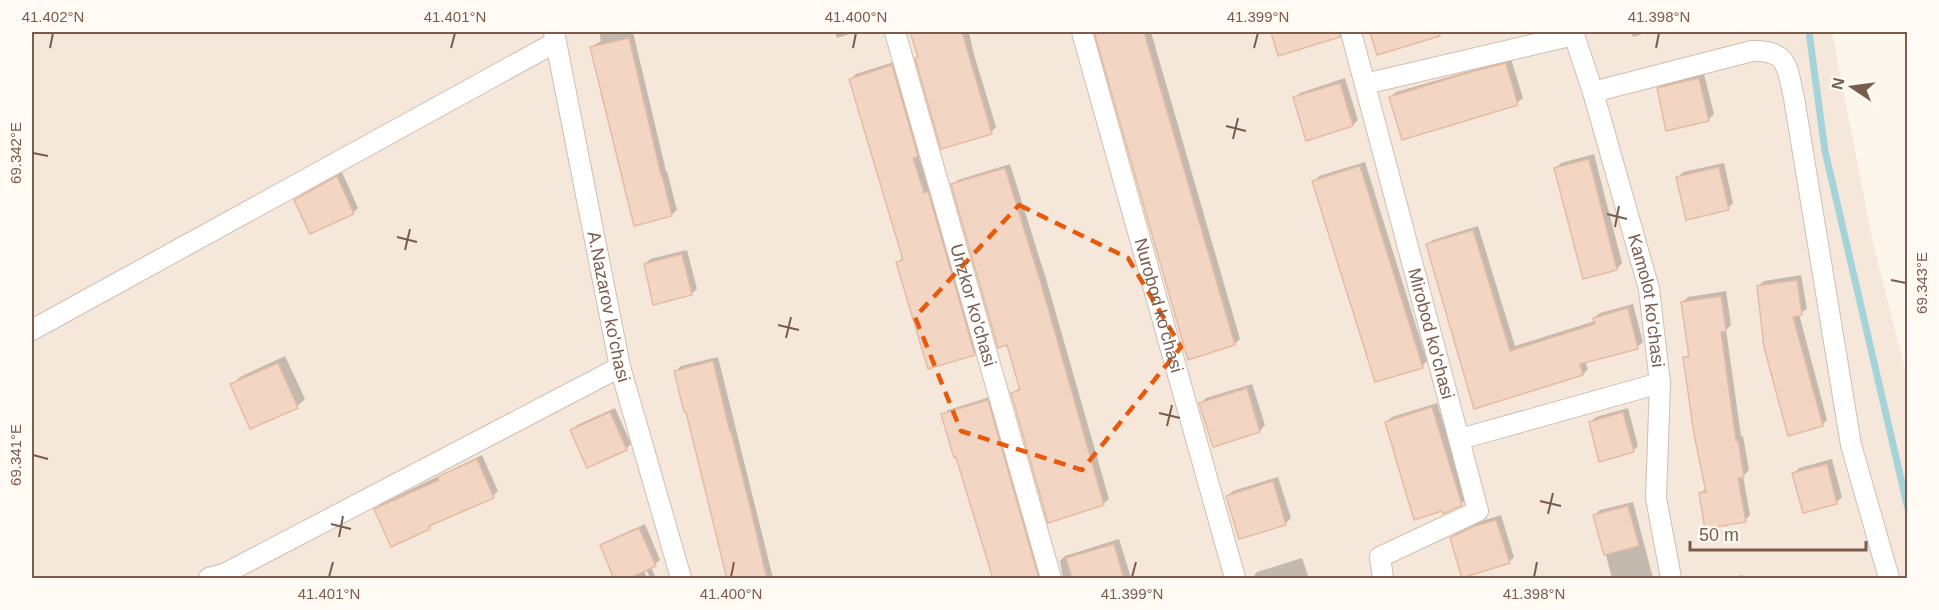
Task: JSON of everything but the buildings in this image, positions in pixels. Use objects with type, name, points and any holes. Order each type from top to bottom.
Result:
[{"type":"street","name":"Urizkor ko'chasi","points":[[895,32],[1051,579]]},
{"type":"street","name":"Nurobod ko'chasi","points":[[1082,32],[1235,579]]},
{"type":"street","name":"Mirobod ko'chasi","points":[[1351,32],[1478,511],[1380,556],[1383,579]]},
{"type":"street","points":[[1365,84],[1573,33]]},
{"type":"street","name":"Kamolot ko'chasi","points":[[1573,33],[1593,92],[1649,289],[1660,382],[1656,498],[1671,579]]},
{"type":"street","points":[[32,330],[555,37]]},
{"type":"street","name":"A.Nazarov ko'chasi","points":[[555,37],[620,368],[681,579]]},
{"type":"street","points":[[1593,92],[1752,51],[1770,50],[1786,63],[1794,98],[1851,445],[1889,579]]},
{"type":"street","points":[[220,577],[620,368]]},
{"type":"street","points":[[1460,439],[1660,382]]},
{"type":"highlighted area","points":[[1019,205],[1128,258],[1181,347],[1082,470],[961,431],[915,317]]},
{"type":"shaded area","points":[[32,32],[1832,32],[1873,243],[1907,377],[1907,578],[32,578]]},
{"type":"waterway","points":[[1809,32],[1825,151],[1908,509]]}]
